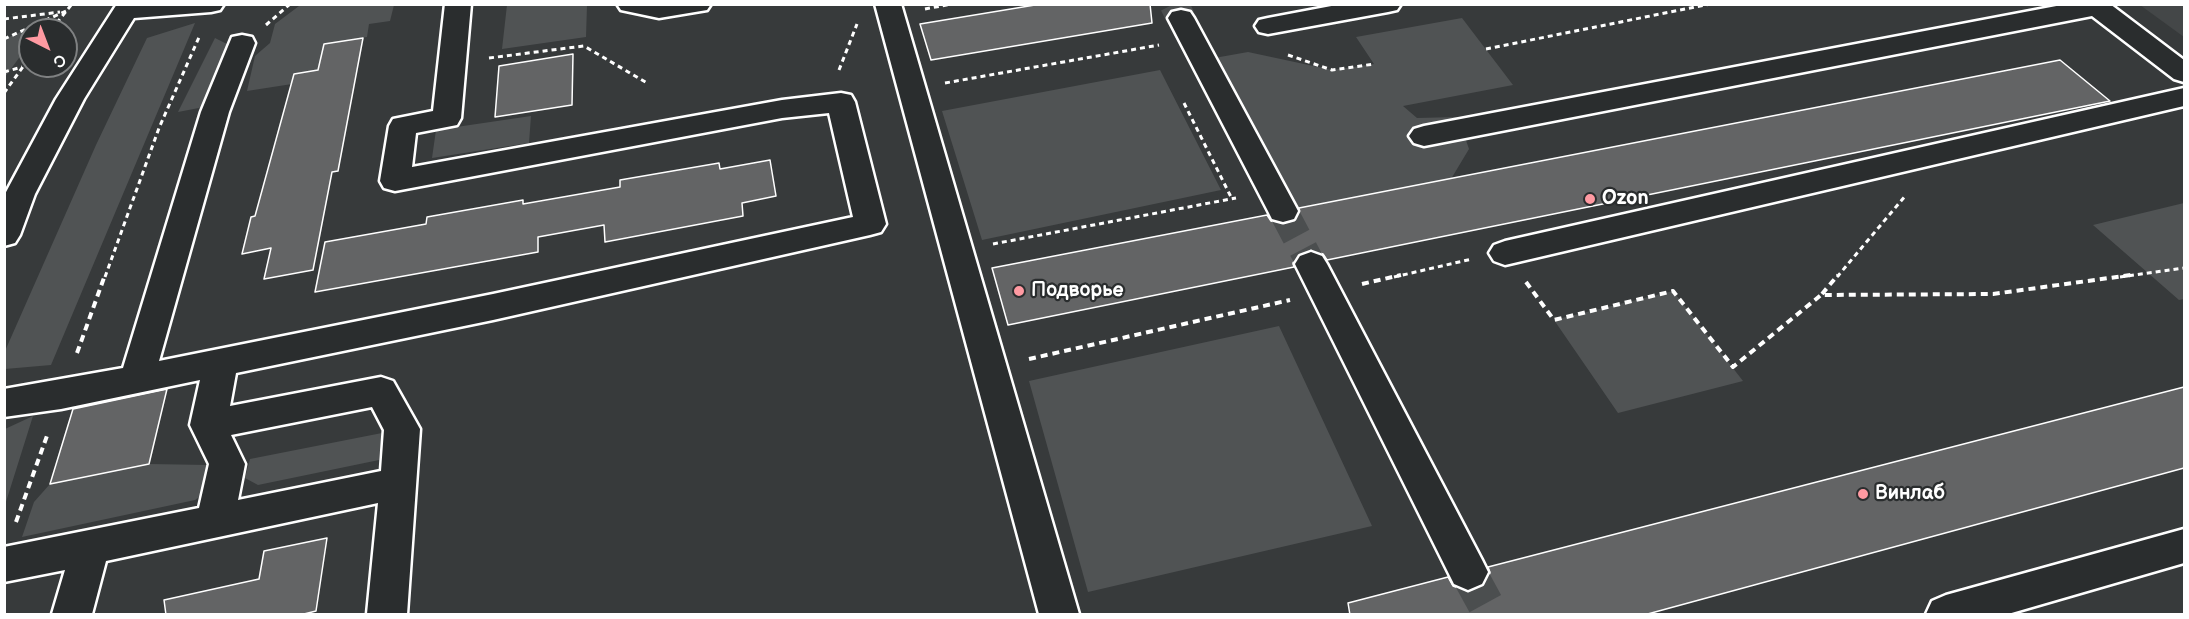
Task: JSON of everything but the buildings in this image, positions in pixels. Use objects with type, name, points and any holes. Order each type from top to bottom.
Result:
[{"type":"street","points":[[4,403],[61,395],[493,307],[870,224],[841,102],[782,109],[395,181],[403,126],[447,118],[458,4]]},
{"type":"street","points":[[630,4],[659,10],[698,4]]},
{"type":"street","points":[[888,4],[1059,615]]},
{"type":"street","points":[[1268,26],[1388,4]]},
{"type":"street","points":[[1424,136],[2095,6],[2184,73]]},
{"type":"street","points":[[4,235],[20,194],[70,99],[128,8],[208,15]]},
{"type":"street","points":[[1186,29],[1277,200]]},
{"type":"street","points":[[136,379],[215,112],[242,43]]},
{"type":"street","points":[[1505,253],[2184,98]]},
{"type":"street","points":[[1318,278],[1468,572]]},
{"type":"street","points":[[215,522],[227,464],[208,424],[221,362]]},
{"type":"street","points":[[208,424],[381,391],[402,429],[387,615]]},
{"type":"street","points":[[9,548],[91,547],[399,483]]},
{"type":"street","points":[[1946,615],[2184,546]]},
{"type":"street","points":[[72,615],[91,547]]},
{"type":"path","points":[[60,18],[72,4]]},
{"type":"path","points":[[1486,49],[1710,4]]},
{"type":"path","points":[[4,19],[66,11]]},
{"type":"path","points":[[4,39],[66,11]]},
{"type":"path","points":[[9,548],[61,395],[159,128],[208,15]]},
{"type":"path","points":[[836,77],[858,21]]},
{"type":"path","points":[[912,89],[1156,46],[1186,29]]},
{"type":"path","points":[[453,63],[584,46],[647,83]]},
{"type":"path","points":[[1156,46],[1160,54]]},
{"type":"path","points":[[1279,52],[1332,70],[1374,64]]},
{"type":"path","points":[[4,93],[18,73]]},
{"type":"path","points":[[1182,99],[1232,199]]},
{"type":"path","points":[[990,368],[1318,278],[1505,253],[1554,320],[1673,291],[1733,367],[1821,295],[1943,152]]},
{"type":"path","points":[[957,251],[1272,191],[1277,200]]},
{"type":"path","points":[[1821,295],[1993,294],[2184,268]]},
{"type":"shaded area","points":[[308,4],[394,5],[390,21],[369,24],[367,37],[324,44],[318,70],[292,84],[247,91],[255,56],[270,43],[275,24],[299,6]]},
{"type":"shaded area","points":[[507,5],[587,5],[586,37],[502,49]]},
{"type":"shaded area","points":[[2140,5],[2184,5],[2184,37]]},
{"type":"shaded area","points":[[1462,18],[1513,85],[1403,106],[1417,118],[1458,117],[1469,149],[1451,179],[1283,211],[1203,60],[1248,52],[1332,70],[1374,64],[1356,37]]},
{"type":"shaded area","points":[[195,23],[51,365],[5,369],[5,351],[96,145],[147,38]]},
{"type":"shaded area","points":[[18,33],[18,59],[5,77],[5,39]]},
{"type":"shaded area","points":[[215,38],[229,45],[204,107],[178,112]]},
{"type":"shaded area","points":[[1160,70],[1221,190],[982,240],[942,111]]},
{"type":"shaded area","points":[[531,116],[529,143],[432,158],[436,130]]},
{"type":"shaded area","points":[[2184,203],[2184,299],[2179,300],[2093,225]]},
{"type":"shaded area","points":[[1673,291],[1743,381],[1618,413],[1554,320]]},
{"type":"shaded area","points":[[1279,326],[1372,526],[1088,592],[1029,381]]},
{"type":"shaded area","points":[[33,416],[5,505],[5,429]]},
{"type":"shaded area","points":[[382,433],[379,460],[258,485],[245,478],[250,459]]},
{"type":"shaded area","points":[[149,464],[208,465],[214,473],[211,489],[195,500],[22,537],[34,502],[50,484]]},
{"type":"tunnel","points":[[1174,4],[1181,18]]},
{"type":"tunnel","points":[[1283,211],[1311,264]]},
{"type":"tunnel","points":[[1468,572],[1491,614]]},
{"type":"place","name":"Ozon","points":[[1590,199]]},
{"type":"place","name":"Подворье","points":[[1019,291]]},
{"type":"place","name":"Винлаб","points":[[1863,494]]}]
